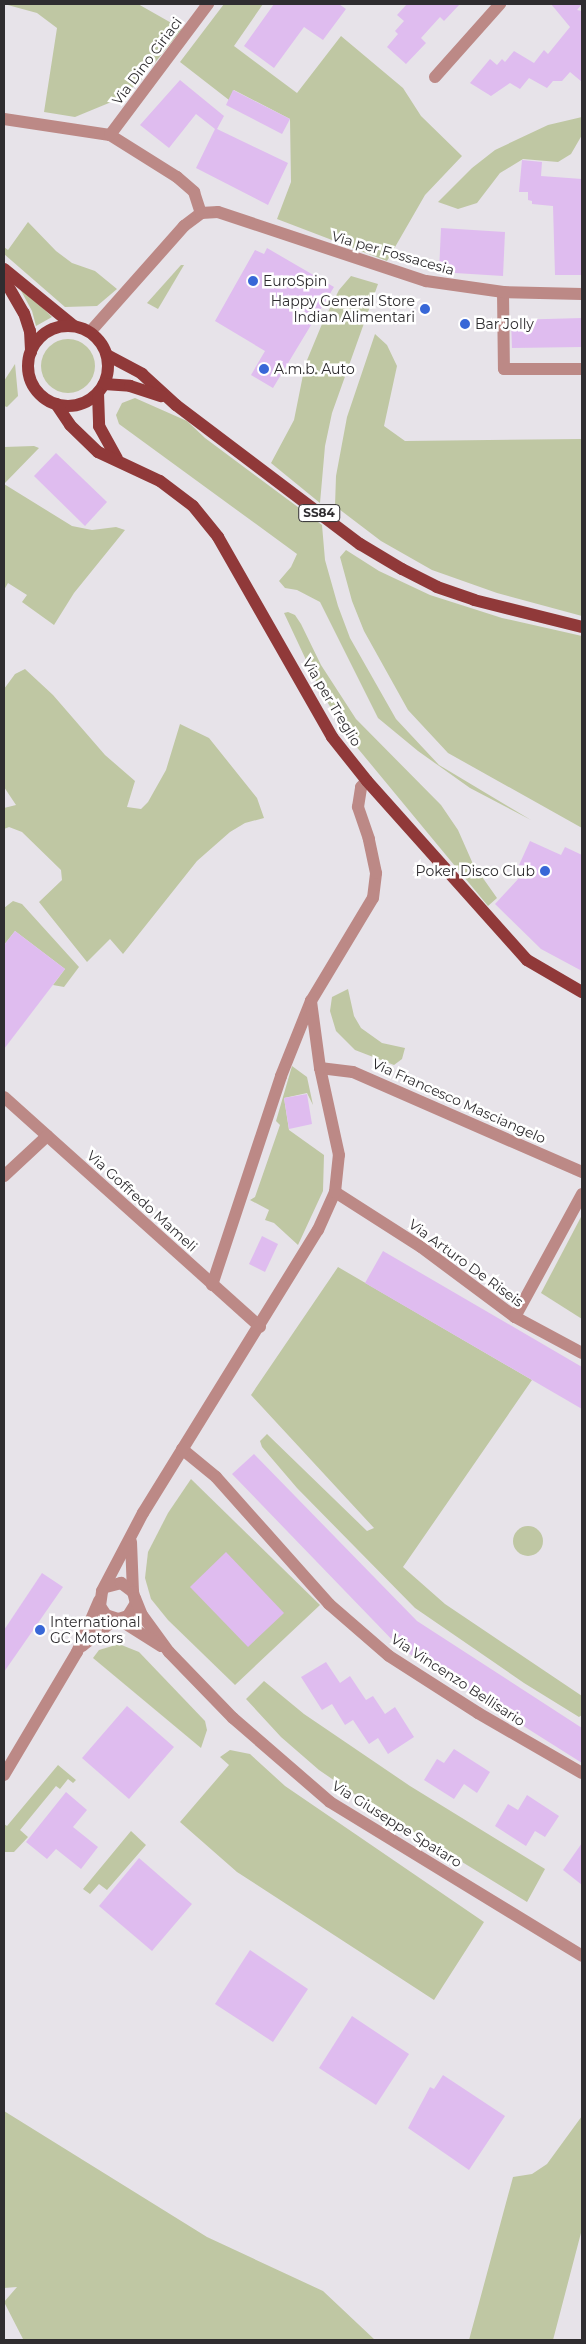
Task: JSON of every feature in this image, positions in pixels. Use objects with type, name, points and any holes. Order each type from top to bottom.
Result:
[{"type":"main road","points":[[4,269],[74,326],[90,332],[107,355],[101,388],[99,426],[117,458]]},
{"type":"main road","points":[[4,279],[24,313],[30,331],[31,352],[29,370],[35,388],[56,404],[74,405],[101,388]]},
{"type":"main road","points":[[31,352],[45,333],[56,328],[74,326]]},
{"type":"main road","name":"SS84","points":[[107,355],[142,374],[176,405],[360,544],[402,569],[437,587],[474,600],[582,627]]},
{"type":"main road","name":"SS84","points":[[101,388],[145,390],[176,405]]},
{"type":"main road","name":"Via per Treglio","points":[[56,404],[65,420],[92,447],[117,458],[178,493],[193,506],[212,529],[332,737],[367,781],[527,960],[582,992]]},
{"type":"street","name":"Via Dino Ciriaci","points":[[110,135],[208,4]]},
{"type":"street","points":[[435,77],[500,4]]},
{"type":"street","points":[[4,119],[110,135],[177,177],[194,192],[201,213],[184,226],[90,332]]},
{"type":"street","name":"Via per Fossacesia","points":[[201,213],[218,212],[426,281],[503,292],[582,294]]},
{"type":"street","points":[[503,292],[504,369],[582,369]]},
{"type":"street","points":[[212,1285],[281,1076],[311,1001],[373,898],[374,864],[358,807],[361,787],[367,781]]},
{"type":"street","points":[[4,1775],[77,1652],[99,1601],[132,1535],[182,1449],[260,1327],[318,1230],[335,1192],[339,1155],[320,1068],[311,1001]]},
{"type":"street","name":"Via Francesco Masciangelo","points":[[320,1068],[353,1072],[582,1172]]},
{"type":"street","name":"Via Goffredo Mameli","points":[[4,1097],[260,1327]]},
{"type":"street","points":[[4,1176],[47,1136]]},
{"type":"street","name":"Via Arturo De Riseis","points":[[335,1192],[421,1247],[515,1317],[582,1353]]},
{"type":"street","points":[[515,1317],[582,1194]]},
{"type":"street","name":"Via Vincenzo Bellisario","points":[[182,1449],[216,1477],[329,1604],[389,1656],[478,1714],[582,1773]]},
{"type":"street","name":"Via Giuseppe Spataro","points":[[132,1535],[130,1559],[134,1595],[142,1615],[169,1652],[233,1718],[330,1802],[582,1956]]},
{"type":"street","points":[[77,1652],[116,1619],[132,1612],[134,1595],[121,1583],[106,1587]]},
{"type":"street","points":[[99,1601],[102,1611],[116,1619]]},
{"type":"street","name":"Via Giuseppe Spataro","points":[[116,1619],[169,1652]]},
{"type":"green space","points":[[4,4],[138,4],[182,29],[141,80],[121,98],[75,117],[44,112],[57,28],[37,13]]},
{"type":"green space","points":[[224,4],[263,4],[234,46],[297,93],[341,36],[403,88],[421,116],[462,156],[425,195],[387,261],[277,219],[291,182],[290,119],[234,90],[229,100],[180,62]]},
{"type":"green space","points":[[582,117],[582,135],[571,154],[558,162],[523,159],[500,173],[477,203],[458,209],[438,202],[472,168],[495,150],[548,125]]},
{"type":"green space","points":[[28,222],[56,251],[72,263],[95,271],[117,289],[97,306],[65,307],[4,254],[4,247],[8,250]]},
{"type":"green space","points":[[181,265],[184,265],[158,309],[147,303]]},
{"type":"green space","points":[[351,276],[378,284],[332,413],[325,446],[320,503],[271,463],[294,420],[305,365],[322,324],[339,290]]},
{"type":"green space","points":[[19,287],[52,317],[36,326],[32,311]]},
{"type":"green space","points":[[375,334],[387,345],[397,366],[384,426],[405,441],[582,439],[582,616],[497,593],[432,570],[381,541],[335,506],[336,476],[347,417]]},
{"type":"green space","points":[[68,339],[78,341],[87,347],[93,356],[95,366],[93,376],[87,385],[78,391],[68,393],[58,391],[49,385],[43,376],[41,366],[43,356],[49,347],[58,341]]},
{"type":"green space","points":[[15,364],[18,396],[7,407],[4,406],[4,381]]},
{"type":"green space","points":[[135,398],[187,421],[205,438],[322,525],[325,560],[338,606],[350,638],[396,719],[439,765],[531,820],[470,788],[418,751],[378,718],[320,602],[297,590],[285,588],[279,581],[291,567],[297,554],[119,424],[116,415],[122,403]]},
{"type":"green space","points":[[34,446],[39,448],[4,484],[4,447]]},
{"type":"green space","points":[[4,484],[72,526],[92,530],[116,527],[125,530],[74,593],[54,625],[22,602],[27,595],[8,583],[4,590]]},
{"type":"green space","points":[[346,550],[379,571],[430,595],[502,618],[582,636],[582,828],[448,753],[408,710],[364,631],[352,601],[340,557]]},
{"type":"green space","points":[[288,612],[295,615],[301,624],[321,665],[356,719],[441,805],[458,830],[473,864],[497,898],[488,906],[355,745],[322,694],[284,613]]},
{"type":"green space","points":[[25,669],[53,695],[105,755],[135,781],[127,807],[141,809],[148,802],[166,770],[180,724],[209,738],[257,798],[264,818],[245,823],[230,832],[197,861],[123,954],[110,939],[87,962],[39,902],[62,880],[61,870],[22,832],[9,827],[4,829],[4,808],[16,805],[4,787],[4,689],[15,674]]},
{"type":"green space","points":[[13,901],[22,904],[79,967],[64,987],[53,985],[65,969],[15,931],[4,945],[4,908]]},
{"type":"green space","points":[[348,989],[354,1016],[361,1028],[382,1043],[405,1048],[402,1059],[394,1065],[355,1050],[336,1031],[330,1011],[332,997]]},
{"type":"green space","points":[[292,1066],[307,1077],[313,1105],[307,1093],[284,1098],[289,1130],[324,1155],[323,1191],[298,1245],[274,1223],[265,1220],[269,1210],[250,1200],[255,1197],[280,1125],[276,1121]]},
{"type":"green space","points":[[582,1215],[582,1319],[541,1293]]},
{"type":"green space","points":[[338,1267],[532,1380],[403,1567],[445,1604],[582,1696],[582,1715],[579,1717],[524,1683],[415,1608],[297,1488],[262,1447],[260,1441],[267,1434],[367,1531],[374,1528],[251,1395]]},
{"type":"green space","points":[[191,1479],[320,1605],[235,1685],[168,1620],[151,1599],[145,1578],[148,1552],[168,1513]]},
{"type":"green space","points":[[528,1526],[534,1527],[542,1535],[542,1547],[534,1555],[528,1556],[522,1555],[514,1547],[513,1541],[514,1535],[522,1527]]},
{"type":"green space","points":[[119,1644],[139,1652],[205,1721],[207,1730],[201,1748],[93,1658],[99,1650]]},
{"type":"green space","points":[[264,1681],[304,1714],[410,1786],[545,1869],[527,1902],[376,1809],[319,1770],[281,1737],[246,1699]]},
{"type":"green space","points":[[230,1750],[250,1754],[285,1786],[484,1922],[434,2000],[237,1872],[180,1822],[229,1765],[220,1757]]},
{"type":"green space","points":[[58,1765],[76,1780],[73,1783],[68,1779],[60,1789],[56,1786],[20,1830],[28,1837],[14,1852],[5,1852],[4,1824],[7,1826]]},
{"type":"green space","points":[[131,1831],[146,1845],[107,1890],[99,1884],[90,1894],[83,1889]]},
{"type":"green space","points":[[4,2111],[207,2237],[323,2291],[375,2340],[23,2339],[4,2302],[17,2287],[4,2288]]},
{"type":"green space","points":[[582,2116],[582,2229],[553,2340],[469,2340],[513,2177],[532,2174],[547,2164]]},
{"type":"building","points":[[274,4],[339,4],[346,9],[323,40],[304,27],[274,68],[244,46]]},
{"type":"building","points":[[407,4],[460,4],[444,21],[440,17],[421,38],[426,43],[406,64],[387,47],[398,34],[395,31],[404,21],[397,15]]},
{"type":"building","points":[[551,4],[582,4],[577,10],[582,11],[582,82],[570,72],[562,81],[553,81],[547,88],[529,78],[520,89],[510,83],[491,96],[470,83],[490,59],[497,65],[502,59],[505,62],[514,51],[534,63],[544,50],[548,54],[570,27]]},
{"type":"building","points":[[180,80],[224,116],[217,129],[288,163],[268,205],[196,168],[215,129],[196,114],[169,148],[140,125]]},
{"type":"building","points":[[233,90],[290,119],[282,134],[226,105]]},
{"type":"building","points":[[522,160],[542,162],[541,176],[582,179],[582,275],[555,275],[553,206],[532,204],[532,201],[528,200],[528,192],[519,192]]},
{"type":"building","points":[[441,228],[505,232],[503,276],[439,272]]},
{"type":"building","points":[[267,248],[334,287],[273,388],[251,375],[265,351],[215,321],[255,250],[264,254]]},
{"type":"building","points":[[582,318],[582,347],[512,348],[511,320]]},
{"type":"building","points":[[56,453],[107,502],[85,526],[34,476]]},
{"type":"building","points":[[530,841],[561,855],[565,847],[582,855],[582,971],[541,949],[495,904],[519,878],[514,876]]},
{"type":"building","points":[[15,931],[65,969],[4,1049],[4,945]]},
{"type":"building","points":[[307,1094],[312,1124],[289,1129],[284,1098]]},
{"type":"building","points":[[262,1236],[278,1244],[265,1272],[249,1264]]},
{"type":"building","points":[[383,1251],[582,1367],[582,1409],[365,1283]]},
{"type":"building","points":[[254,1454],[417,1621],[582,1728],[582,1763],[400,1648],[232,1474]]},
{"type":"building","points":[[226,1552],[284,1613],[248,1647],[190,1587]]},
{"type":"building","points":[[42,1573],[63,1587],[4,1672],[4,1630]]},
{"type":"building","points":[[326,1662],[340,1683],[350,1676],[366,1700],[373,1696],[385,1714],[395,1707],[414,1737],[388,1754],[378,1738],[369,1744],[353,1720],[345,1725],[332,1704],[322,1710],[301,1677]]},
{"type":"building","points":[[127,1706],[174,1747],[129,1799],[82,1758]]},
{"type":"building","points":[[454,1749],[490,1772],[477,1793],[464,1784],[454,1799],[424,1780],[437,1759],[444,1763]]},
{"type":"building","points":[[66,1792],[87,1810],[73,1827],[98,1847],[81,1869],[56,1849],[47,1859],[26,1842]]},
{"type":"building","points":[[527,1795],[559,1816],[545,1837],[535,1831],[526,1846],[495,1826],[508,1804],[518,1810]]},
{"type":"building","points":[[582,1843],[582,1885],[563,1870]]},
{"type":"building","points":[[139,1858],[192,1904],[152,1951],[99,1906]]},
{"type":"building","points":[[250,1950],[308,1989],[273,2042],[215,2004]]},
{"type":"building","points":[[352,2016],[409,2054],[376,2105],[319,2068]]},
{"type":"building","points":[[443,2075],[505,2116],[469,2170],[408,2128],[430,2087],[434,2089]]},
{"type":"place","name":"EuroSpin","points":[[253,281]]},
{"type":"place","name":"Happy General Store Indian Alimentari","points":[[425,309]]},
{"type":"place","name":"Bar Jolly","points":[[465,324]]},
{"type":"place","name":"A.m.b. Auto","points":[[264,369]]},
{"type":"place","name":"Poker Disco Club","points":[[545,871]]},
{"type":"place","name":"International GC Motors","points":[[40,1630]]}]
